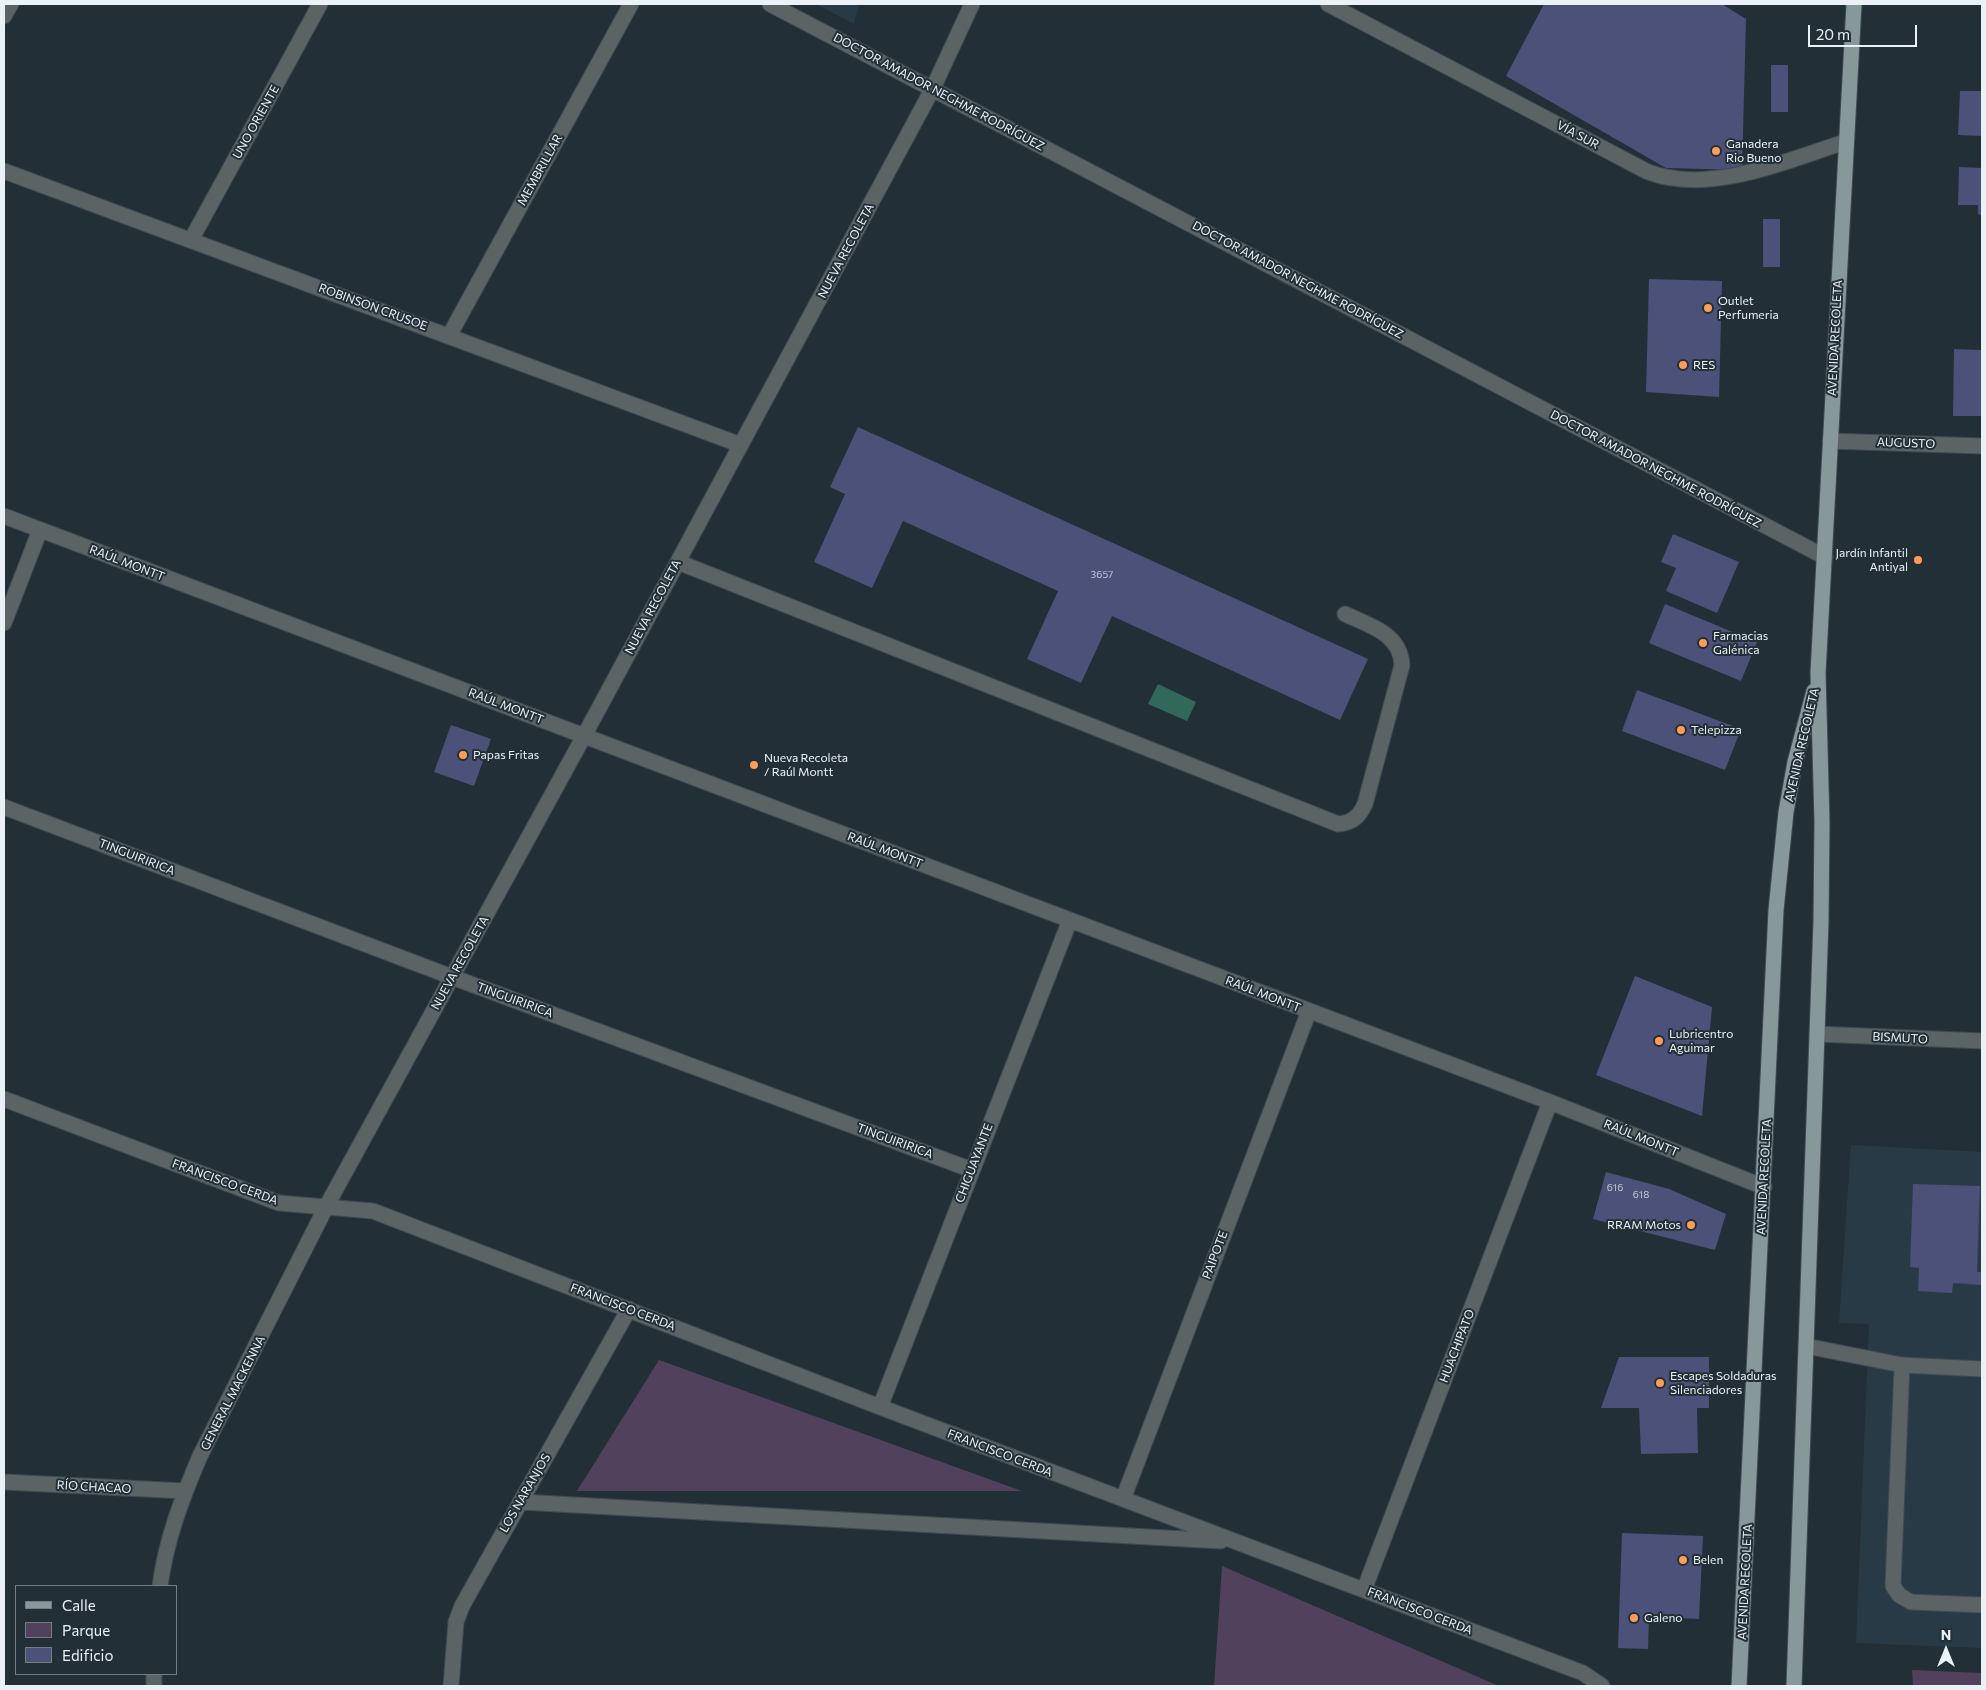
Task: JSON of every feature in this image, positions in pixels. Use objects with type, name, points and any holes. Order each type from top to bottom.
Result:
[{"type":"main road","name":"AVENIDA RECOLETA","points":[[1794,1686],[1822,921],[1822,822],[1818,673],[1845,142],[1854,4]]},
{"type":"main road","name":"AVENIDA RECOLETA","points":[[1739,1686],[1776,910],[1780,861],[1795,762],[1818,673]]},
{"type":"street","points":[[4,16],[11,4]]},
{"type":"street","name":"UNO ORIENTE","points":[[191,240],[320,4]]},
{"type":"street","name":"MEMBRILLAR","points":[[449,336],[631,4]]},
{"type":"street","name":"DOCTOR AMADOR NEGHME RODRÍGUEZ","points":[[770,4],[1824,558]]},
{"type":"street","name":"NUEVA RECOLETA","points":[[326,1206],[584,736],[933,88],[972,4]]},
{"type":"street","name":"VÍA SUR","points":[[1328,4],[1648,172],[1661,177],[1725,179],[1845,142]]},
{"type":"street","name":"ROBINSON CRUSOE","points":[[4,171],[741,445]]},
{"type":"street","name":"AUGUSTO","points":[[1830,440],[1982,446]]},
{"type":"street","name":"RAÚL MONTT","points":[[4,516],[1550,1102],[1764,1187]]},
{"type":"street","points":[[4,623],[40,530]]},
{"type":"street","points":[[678,562],[1338,824],[1347,824],[1355,819],[1361,813],[1365,804],[1402,665],[1401,656],[1394,640],[1345,614]]},
{"type":"street","name":"TINGUIRIRICA","points":[[4,807],[452,977],[972,1170]]},
{"type":"street","name":"CHIGUAYANTE","points":[[880,1407],[1070,920]]},
{"type":"street","name":"PAIPOTE","points":[[1122,1499],[1309,1011]]},
{"type":"street","name":"BISMUTO","points":[[1817,1034],[1982,1041]]},
{"type":"street","name":"FRANCISCO CERDA","points":[[4,1098],[279,1204],[373,1211],[880,1407],[1583,1673],[1602,1686]]},
{"type":"street","name":"HUACHIPATO","points":[[1364,1590],[1550,1102]]},
{"type":"street","name":"GENERAL MACKENNA","points":[[160,1585],[171,1529],[200,1456],[326,1206]]},
{"type":"street","name":"LOS NARANJOS","points":[[451,1686],[456,1622],[471,1587],[629,1309]]},
{"type":"street","points":[[1806,1346],[1902,1365],[1982,1369]]},
{"type":"street","points":[[1902,1365],[1893,1586],[1899,1595],[1911,1602],[1982,1605]]},
{"type":"street","name":"RÍO CHACAO","points":[[4,1482],[185,1491]]},
{"type":"street","name":"FRANCISCO CERDA","points":[[521,1502],[1235,1542]]},
{"type":"shaded area","points":[[816,4],[859,4],[854,24]]},
{"type":"shaded area","points":[[1158,684],[1196,702],[1187,721],[1148,704]]},
{"type":"shaded area","points":[[1851,1145],[1982,1152],[1982,1648],[1856,1643],[1869,1324],[1839,1323]]},
{"type":"green space","points":[[659,1360],[1022,1491],[577,1491]]},
{"type":"green space","points":[[1222,1566],[1499,1686],[1214,1686]]},
{"type":"green space","points":[[1912,1670],[1982,1673],[1982,1686],[1913,1686]]},
{"type":"building","points":[[1544,4],[1722,4],[1746,19],[1742,170],[1666,168],[1506,76]]},
{"type":"building","points":[[1771,65],[1788,65],[1788,112],[1771,112]]},
{"type":"building","points":[[1960,91],[1982,91],[1982,136],[1958,135]]},
{"type":"building","points":[[1959,167],[1982,168],[1982,215],[1978,214],[1978,205],[1958,205]]},
{"type":"building","points":[[1763,219],[1780,219],[1780,267],[1763,267]]},
{"type":"building","points":[[1649,279],[1722,281],[1719,397],[1646,392]]},
{"type":"building","points":[[1954,349],[1982,350],[1982,416],[1953,416]]},
{"type":"building","points":[[858,427],[1368,659],[1340,720],[1112,616],[1081,683],[1027,659],[1058,591],[903,521],[872,588],[814,562],[845,494],[830,487]]},
{"type":"building","points":[[1673,534],[1739,562],[1717,613],[1666,591],[1676,568],[1661,562]]},
{"type":"building","name":"Farmacias Galénica","points":[[1665,604],[1757,642],[1741,681],[1649,643]]},
{"type":"building","name":"Telepizza","points":[[1637,690],[1741,729],[1725,770],[1622,731]]},
{"type":"building","name":"Papas Fritas","points":[[451,725],[491,739],[474,786],[434,772]]},
{"type":"building","name":"Lubricentro Aguimar","points":[[1635,976],[1712,1007],[1702,1116],[1596,1075]]},
{"type":"building","points":[[1606,1172],[1669,1189],[1726,1214],[1715,1250],[1593,1219]]},
{"type":"building","points":[[1913,1184],[1980,1186],[1977,1272],[1982,1272],[1982,1285],[1953,1283],[1952,1293],[1918,1291],[1919,1268],[1910,1267]]},
{"type":"building","name":"Escapes Soldaduras Silenciadores","points":[[1619,1357],[1709,1357],[1709,1408],[1697,1408],[1698,1453],[1641,1454],[1639,1408],[1601,1408]]},
{"type":"building","points":[[1622,1533],[1703,1536],[1699,1619],[1649,1617],[1648,1649],[1618,1648]]},
{"type":"place","name":"Ganadera Rio Bueno","points":[[1716,151]]},
{"type":"place","name":"Outlet Perfumeria","points":[[1708,308]]},
{"type":"place","name":"RES","points":[[1683,365]]},
{"type":"place","name":"Jardín Infantil Antiyal","points":[[1918,560]]},
{"type":"place","name":"Farmacias Galénica","points":[[1703,643]]},
{"type":"place","name":"Telepizza","points":[[1681,730]]},
{"type":"place","name":"Papas Fritas","points":[[463,755]]},
{"type":"place","name":"Nueva Recoleta / Raúl Montt","points":[[754,765]]},
{"type":"place","name":"Lubricentro Aguimar","points":[[1659,1041]]},
{"type":"place","name":"RRAM Motos","points":[[1691,1225]]},
{"type":"place","name":"Escapes Soldaduras Silenciadores","points":[[1660,1383]]},
{"type":"place","name":"Belen","points":[[1683,1560]]},
{"type":"place","name":"Galeno","points":[[1634,1618]]}]
